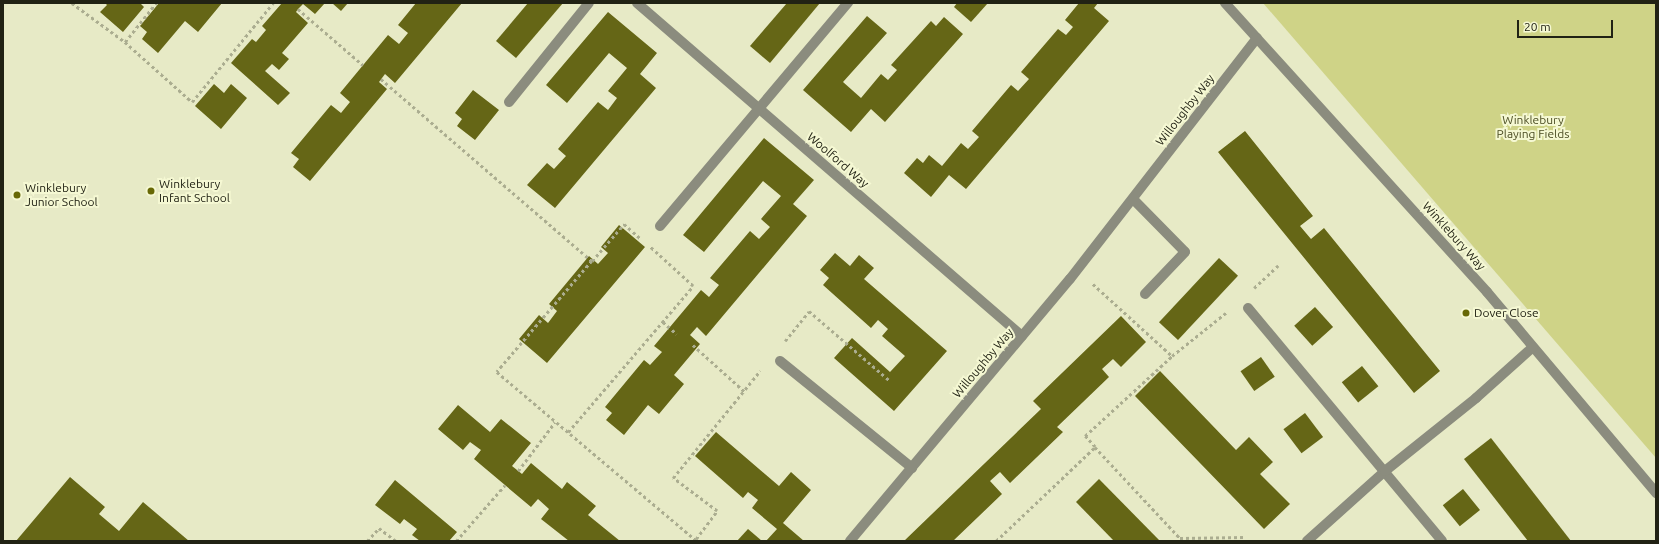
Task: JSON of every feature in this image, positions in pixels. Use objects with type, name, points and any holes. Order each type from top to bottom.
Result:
[{"type":"street","points":[[509,102],[589,3]]},
{"type":"street","name":"Woolford Way","points":[[637,3],[1022,336]]},
{"type":"street","points":[[660,226],[848,3]]},
{"type":"street","name":"Winklebury Way","points":[[1225,3],[1533,347],[1656,493]]},
{"type":"street","name":"Willoughby Way","points":[[850,541],[1022,336],[1133,199],[1257,38]]},
{"type":"street","points":[[1133,199],[1185,252],[1145,294]]},
{"type":"street","points":[[1248,308],[1442,541]]},
{"type":"street","points":[[1307,541],[1385,471],[1476,398],[1533,347]]},
{"type":"street","points":[[780,361],[912,468]]},
{"type":"path","points":[[72,3],[125,42],[192,102],[273,3]]},
{"type":"path","points":[[125,42],[156,3]]},
{"type":"path","points":[[298,9],[363,65]]},
{"type":"path","points":[[382,79],[592,261]]},
{"type":"path","points":[[568,432],[693,286],[624,224],[496,372],[696,540],[717,511],[673,478],[763,368]]},
{"type":"path","points":[[1251,290],[1278,266]]},
{"type":"path","points":[[1092,283],[1172,356]]},
{"type":"path","points":[[1230,310],[1172,356],[1085,436],[1180,538],[1246,537]]},
{"type":"path","points":[[782,344],[809,311],[889,380]]},
{"type":"path","points":[[662,322],[677,334]]},
{"type":"path","points":[[693,345],[744,391]]},
{"type":"path","points":[[518,471],[555,422]]},
{"type":"path","points":[[996,541],[1095,447]]},
{"type":"path","points":[[456,541],[505,485]]},
{"type":"path","points":[[367,541],[379,528],[396,541]]},
{"type":"green space","name":"Winklebury Playing Fields","points":[[1263,3],[1656,3],[1656,458]]},
{"type":"building","points":[[105,3],[140,3],[144,7],[123,32],[100,12],[107,5]]},
{"type":"building","points":[[159,3],[222,3],[198,32],[185,21],[158,53],[142,39],[147,32],[140,26]]},
{"type":"building","points":[[282,3],[325,3],[315,14],[303,4],[298,9],[296,12],[308,23],[282,53],[289,59],[279,70],[272,64],[265,71],[290,93],[278,105],[231,63],[252,39],[256,42],[266,30],[262,26]]},
{"type":"building","points":[[332,3],[348,3],[341,11]]},
{"type":"building","points":[[416,3],[462,3],[395,83],[385,74],[379,82],[387,89],[310,181],[293,167],[299,159],[291,153],[331,105],[341,113],[350,102],[340,93],[388,35],[399,44],[408,33],[398,25]]},
{"type":"building","points":[[528,3],[563,3],[516,58],[496,41]]},
{"type":"building","points":[[787,3],[820,3],[770,63],[750,46]]},
{"type":"building","points":[[957,3],[988,3],[971,22],[954,7]]},
{"type":"building","points":[[1079,3],[1098,3],[1094,8],[1109,21],[966,189],[949,175],[931,197],[904,173],[917,158],[923,163],[929,155],[942,166],[961,143],[968,149],[979,137],[972,131],[1011,85],[1018,91],[1029,79],[1021,72],[1058,29],[1066,35],[1073,27],[1065,20]]},
{"type":"building","points":[[608,12],[657,53],[640,74],[656,88],[555,208],[527,185],[547,163],[554,169],[566,156],[558,149],[598,102],[608,110],[617,98],[608,91],[627,68],[609,53],[567,103],[546,85]]},
{"type":"building","points":[[867,16],[887,33],[843,82],[861,98],[881,74],[888,80],[897,70],[891,65],[931,21],[936,26],[944,17],[963,34],[885,122],[871,109],[851,132],[803,90]]},
{"type":"building","points":[[214,84],[224,93],[231,84],[247,98],[221,129],[195,106]]},
{"type":"building","points":[[473,90],[499,110],[475,140],[457,126],[462,119],[455,113]]},
{"type":"building","points":[[1245,131],[1313,216],[1300,226],[1311,239],[1324,228],[1440,371],[1414,393],[1218,152]]},
{"type":"building","points":[[764,138],[814,180],[793,204],[807,216],[706,336],[697,327],[690,335],[700,344],[674,375],[684,384],[659,414],[648,405],[624,435],[606,420],[612,413],[605,407],[644,360],[650,365],[662,352],[654,346],[701,290],[709,297],[719,285],[710,278],[750,231],[759,239],[770,227],[761,219],[781,196],[763,181],[704,252],[683,235]]},
{"type":"building","points":[[619,225],[645,247],[547,363],[519,339],[539,315],[548,323],[557,311],[549,304],[589,256],[598,264],[608,253],[601,247]]},
{"type":"building","points":[[835,253],[850,266],[859,255],[874,268],[864,279],[947,351],[894,411],[834,358],[852,338],[890,372],[905,356],[882,336],[888,329],[878,320],[871,328],[823,285],[829,278],[820,270]]},
{"type":"building","points":[[1219,258],[1238,276],[1178,340],[1159,322]]},
{"type":"building","points":[[1315,307],[1333,327],[1312,346],[1294,326]]},
{"type":"building","points":[[1121,316],[1146,342],[1121,367],[1113,359],[1102,369],[1109,377],[1057,427],[1063,432],[1010,483],[1000,472],[990,481],[1002,494],[953,541],[904,541],[1041,409],[1033,401]]},
{"type":"building","points":[[1261,357],[1275,377],[1254,391],[1241,371]]},
{"type":"building","points":[[1362,366],[1378,386],[1358,403],[1342,382]]},
{"type":"building","points":[[1160,371],[1236,450],[1249,437],[1273,462],[1260,474],[1290,504],[1264,529],[1135,396]]},
{"type":"building","points":[[458,405],[490,432],[501,419],[531,443],[512,466],[522,474],[531,463],[562,489],[567,482],[596,506],[588,515],[620,541],[569,541],[541,519],[549,509],[538,499],[531,507],[474,459],[481,450],[470,442],[463,450],[438,429]]},
{"type":"building","points":[[1305,413],[1323,437],[1301,453],[1283,429]]},
{"type":"building","points":[[716,432],[779,486],[791,472],[811,490],[783,523],[804,541],[766,541],[777,529],[752,508],[758,500],[748,492],[743,498],[695,456]]},
{"type":"building","points":[[1491,438],[1571,541],[1528,541],[1464,459]]},
{"type":"building","points":[[70,477],[105,507],[99,514],[119,531],[143,502],[189,541],[16,541]]},
{"type":"building","points":[[1099,479],[1160,541],[1114,541],[1076,502]]},
{"type":"building","points":[[395,480],[457,532],[449,541],[420,541],[412,535],[417,529],[404,519],[400,524],[375,505]]},
{"type":"building","points":[[1463,489],[1480,510],[1460,526],[1443,505]]},
{"type":"building","points":[[748,529],[762,541],[737,541]]},
{"type":"place","name":"Winklebury Infant School","points":[[151,191]]},
{"type":"place","name":"Winklebury Junior School","points":[[17,195]]},
{"type":"place","name":"Dover Close","points":[[1466,313]]}]
